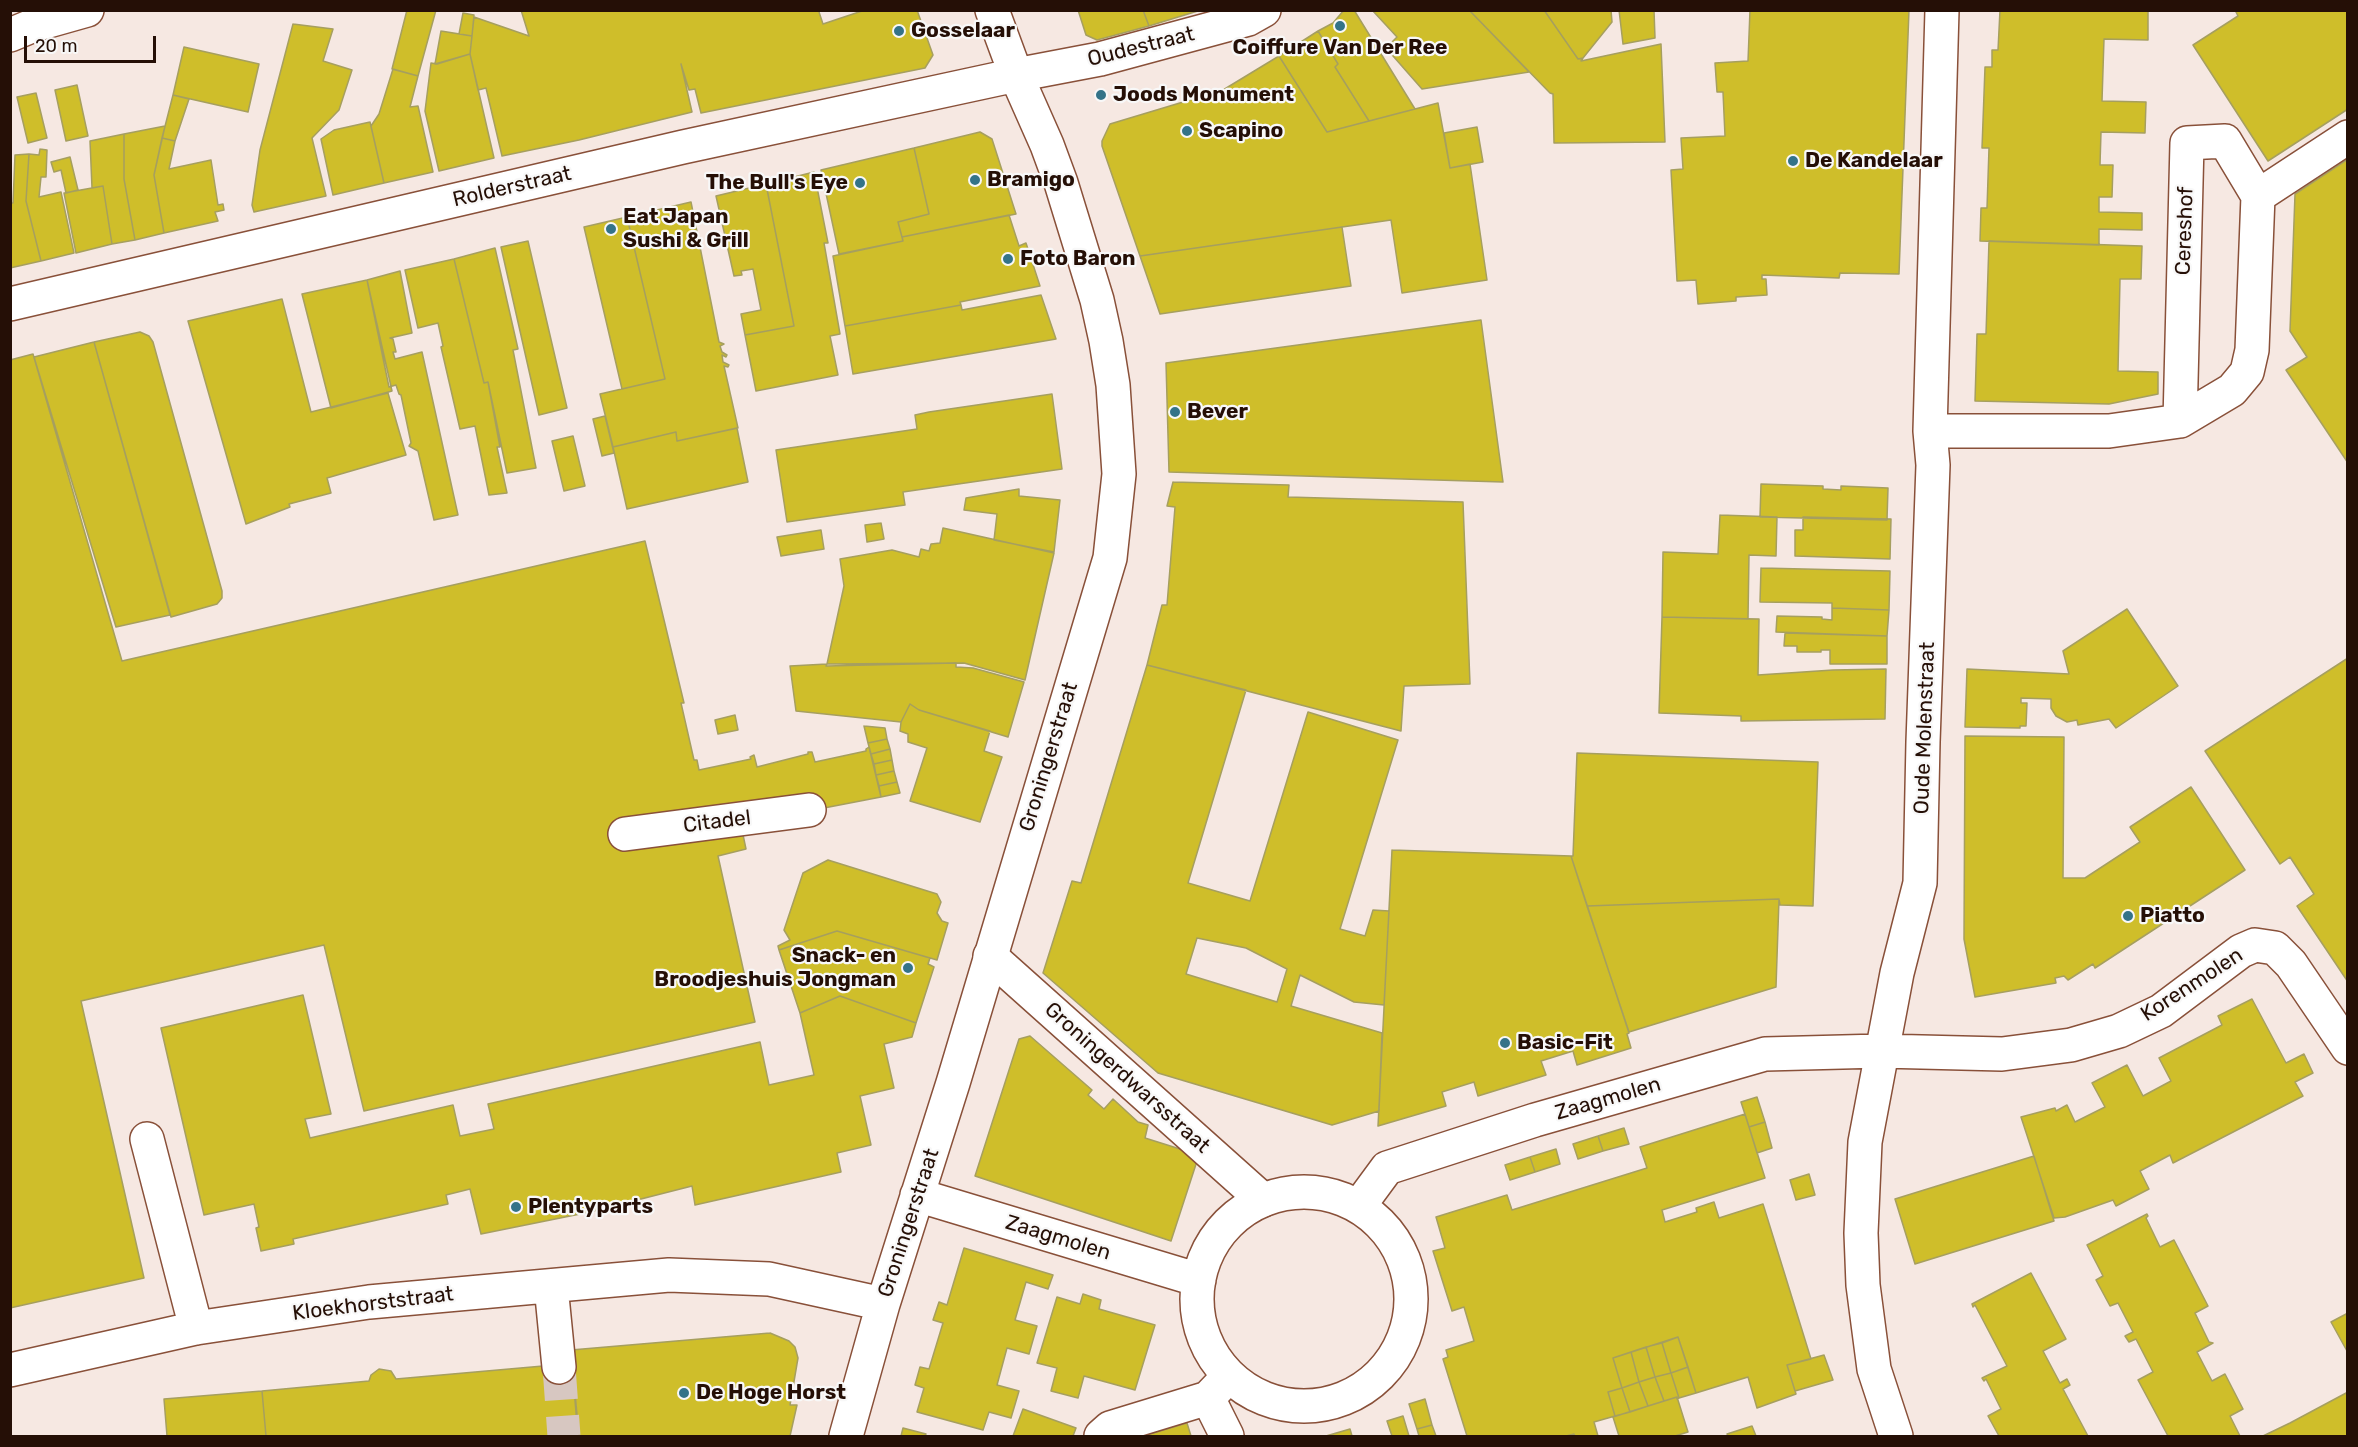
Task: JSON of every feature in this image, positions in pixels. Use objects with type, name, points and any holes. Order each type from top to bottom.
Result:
[{"type":"street","points":[[10,35],[34,25],[87,10]]},
{"type":"street","name":"Groningerstraat","points":[[846,1437],[883,1304],[953,1083],[1110,558],[1119,474],[1113,385],[1097,300],[1061,183],[992,10]]},
{"type":"street","name":"Oudestraat","points":[[1016,75],[1100,59],[1248,19],[1264,10]]},
{"type":"street","name":"Oude Molenstraat","points":[[1896,1437],[1874,1369],[1863,1285],[1861,1233],[1865,1142],[1897,973],[1920,883],[1933,465],[1930,431],[1942,10]]},
{"type":"street","name":"Rolderstraat","points":[[10,304],[683,147],[1016,75]]},
{"type":"street","points":[[1930,431],[2109,431],[2180,421],[2232,390],[2247,372],[2252,350],[2258,196],[2348,137]]},
{"type":"street","name":"Cereshof","points":[[2180,421],[2187,143],[2225,141],[2258,196]]},
{"type":"street","name":"Citadel","points":[[625,834],[808,810]]},
{"type":"street","name":"Korenmolen","points":[[1881,1051],[2002,1054],[2072,1045],[2119,1031],[2161,1011],[2241,951],[2255,945],[2275,948],[2290,964],[2348,1048]]},
{"type":"street","name":"Groningerdwarsstraat","points":[[990,956],[1263,1200]]},
{"type":"street","name":"Zaagmolen","points":[[1359,1206],[1388,1168],[1534,1120],[1765,1054],[1881,1051]]},
{"type":"street","points":[[147,1139],[196,1328]]},
{"type":"street","points":[[1101,1437],[1110,1428],[1218,1387],[1293,1406],[1329,1403],[1362,1389],[1388,1366],[1405,1335],[1412,1300],[1407,1266],[1380,1222],[1359,1206],[1335,1196],[1317,1192],[1281,1195],[1263,1200],[1233,1219],[1211,1247],[1198,1280],[1197,1311],[1205,1341],[1216,1359],[1218,1387],[1227,1437]]},
{"type":"street","name":"Zaagmolen","points":[[917,1196],[1198,1280]]},
{"type":"street","name":"Kloekhorststraat","points":[[10,1370],[196,1328],[369,1302],[669,1275],[769,1279],[883,1304]]},
{"type":"street","points":[[551,1286],[559,1367]]},
{"type":"building","points":[[407,10],[436,10],[418,76],[392,69]]},
{"type":"building","points":[[521,10],[822,10],[819,12],[823,24],[865,10],[917,10],[933,55],[925,68],[701,113],[695,89],[689,90],[681,64],[692,112],[502,156],[486,88],[478,90],[470,54],[474,17],[529,36]]},
{"type":"building","points":[[1078,10],[1143,10],[1149,26],[1097,40],[1086,35]]},
{"type":"building","points":[[1143,10],[1201,10],[1149,26]]},
{"type":"building","points":[[1344,10],[1354,10],[1415,109],[1369,121],[1335,67],[1338,64],[1318,31],[1333,23]]},
{"type":"building","points":[[1372,10],[1469,10],[1529,72],[1422,89],[1386,48],[1397,37]]},
{"type":"building","points":[[1469,10],[1544,10],[1578,59],[1583,58],[1581,61],[1661,44],[1665,142],[1554,143],[1553,94]]},
{"type":"building","points":[[1544,10],[1611,10],[1612,22],[1583,58],[1578,59]]},
{"type":"building","points":[[1619,10],[1654,10],[1655,38],[1623,44]]},
{"type":"building","name":"De Kandelaar","points":[[1750,10],[1909,10],[1899,274],[1840,273],[1839,278],[1762,275],[1762,279],[1766,279],[1767,295],[1736,297],[1736,301],[1698,304],[1696,280],[1677,281],[1671,170],[1683,169],[1681,138],[1725,136],[1723,92],[1717,92],[1715,63],[1748,61]]},
{"type":"building","points":[[2000,10],[2148,10],[2148,40],[2104,39],[2102,101],[2146,102],[2145,133],[2101,132],[2100,165],[2113,165],[2112,197],[2099,197],[2099,212],[2142,213],[2142,230],[2099,229],[2099,245],[1980,241],[1981,208],[1987,208],[1989,148],[1982,148],[1985,67],[1992,67],[1992,50],[1998,50]]},
{"type":"building","points":[[2235,10],[2348,10],[2348,109],[2268,161],[2193,45],[2238,16]]},
{"type":"building","points":[[463,13],[474,15],[472,36],[459,34]]},
{"type":"building","points":[[293,24],[333,29],[323,61],[352,70],[339,110],[312,138],[326,196],[254,212],[252,205],[260,150]]},
{"type":"building","points":[[441,31],[472,36],[470,54],[435,64]]},
{"type":"building","points":[[1318,31],[1338,64],[1335,67],[1369,121],[1327,132],[1279,56]]},
{"type":"building","points":[[184,47],[259,64],[248,112],[173,95]]},
{"type":"building","points":[[470,54],[494,158],[439,171],[425,111],[431,63],[437,64]]},
{"type":"building","points":[[1279,56],[1327,132],[1438,103],[1450,168],[1470,164],[1487,280],[1402,293],[1391,220],[1140,256],[1102,146],[1110,124],[1223,90]]},
{"type":"building","points":[[393,69],[418,76],[410,107],[418,106],[433,172],[384,183],[371,126],[379,114]]},
{"type":"building","points":[[77,85],[88,136],[66,141],[55,90]]},
{"type":"building","points":[[36,93],[47,138],[28,143],[17,97]]},
{"type":"building","points":[[173,95],[189,99],[175,141],[162,138]]},
{"type":"building","points":[[370,122],[384,183],[333,195],[321,139],[334,130]]},
{"type":"building","points":[[165,126],[154,175],[164,233],[135,240],[124,179],[124,134]]},
{"type":"building","points":[[1477,127],[1483,162],[1450,168],[1444,133]]},
{"type":"building","points":[[980,132],[992,139],[1016,214],[902,237],[898,222],[929,214],[914,148]]},
{"type":"building","points":[[124,134],[124,179],[135,240],[112,244],[103,186],[92,188],[90,141]]},
{"type":"building","points":[[162,138],[175,141],[169,169],[211,160],[218,205],[223,204],[224,210],[215,212],[218,221],[164,233],[154,175]]},
{"type":"building","points":[[914,148],[929,214],[898,222],[903,241],[839,254],[821,170]]},
{"type":"building","points":[[40,149],[47,150],[46,177],[41,177],[39,197],[61,192],[74,253],[41,261],[26,201],[29,154],[39,155]]},
{"type":"building","points":[[29,154],[26,201],[41,261],[10,268],[10,203],[13,203],[15,155]]},
{"type":"building","points":[[70,157],[78,190],[66,193],[61,170],[54,172],[51,162]]},
{"type":"building","points":[[2348,159],[2348,463],[2286,370],[2307,357],[2290,331],[2295,194]]},
{"type":"building","points":[[814,172],[828,243],[824,243],[840,334],[830,336],[838,375],[756,391],[745,335],[794,326],[766,184]]},
{"type":"building","points":[[766,184],[794,326],[745,335],[741,314],[761,310],[753,269],[741,271],[742,275],[734,276],[716,196]]},
{"type":"building","points":[[103,186],[112,244],[76,253],[64,193]]},
{"type":"building","points":[[691,202],[719,342],[724,344],[720,346],[722,352],[727,355],[726,357],[722,355],[723,362],[729,365],[724,366],[738,428],[677,441],[676,432],[613,447],[600,394],[665,379],[627,217]]},
{"type":"building","points":[[1009,215],[1019,246],[1026,243],[1040,286],[960,302],[961,305],[845,326],[833,256],[903,241],[902,237]]},
{"type":"building","points":[[627,217],[665,379],[622,389],[584,227]]},
{"type":"building","points":[[1342,227],[1351,286],[1160,314],[1140,256]]},
{"type":"building","points":[[528,241],[567,408],[539,415],[501,247]]},
{"type":"building","points":[[1989,241],[2142,246],[2141,279],[2120,279],[2118,371],[2158,372],[2158,394],[2109,404],[1975,401],[1977,334],[1986,334]]},
{"type":"building","points":[[495,248],[518,349],[513,350],[536,468],[507,473],[488,382],[484,383],[454,259]]},
{"type":"building","points":[[454,259],[484,383],[488,382],[500,447],[497,447],[507,493],[489,495],[475,426],[460,429],[441,347],[443,346],[438,323],[418,328],[405,270]]},
{"type":"building","points":[[400,271],[412,333],[390,338],[393,339],[396,352],[393,352],[395,359],[422,352],[458,515],[434,520],[418,451],[409,446],[411,443],[401,395],[396,385],[389,387],[367,280]]},
{"type":"building","points":[[367,280],[392,391],[331,408],[302,294]]},
{"type":"building","points":[[1041,295],[1056,339],[853,374],[845,326],[961,305],[962,310]]},
{"type":"building","points":[[282,299],[311,412],[388,393],[406,455],[327,478],[331,493],[289,504],[290,507],[246,524],[188,321]]},
{"type":"building","points":[[1481,320],[1503,482],[1169,472],[1166,363]]},
{"type":"building","points":[[140,332],[149,336],[153,342],[222,591],[222,598],[217,604],[171,617],[94,342]]},
{"type":"building","points":[[94,342],[170,615],[116,627],[34,357]]},
{"type":"building","points":[[33,354],[122,661],[645,541],[684,703],[681,703],[694,760],[697,760],[699,770],[751,759],[750,757],[754,755],[757,767],[808,754],[808,752],[812,752],[815,762],[866,751],[869,747],[881,797],[824,808],[825,810],[742,830],[746,849],[718,856],[755,1022],[364,1111],[324,945],[81,1001],[144,1278],[10,1308],[10,360]]},
{"type":"building","points":[[1052,394],[1062,469],[903,492],[905,505],[787,522],[776,450],[917,429],[915,415]]},
{"type":"building","points":[[605,416],[614,453],[602,456],[593,419]]},
{"type":"building","points":[[737,428],[748,482],[627,509],[613,447],[676,432],[677,441]]},
{"type":"building","points":[[573,436],[585,486],[564,491],[552,441]]},
{"type":"building","points":[[1173,482],[1289,485],[1288,497],[1463,502],[1470,684],[1404,686],[1401,731],[1147,665],[1162,605],[1167,605],[1175,507],[1167,506]]},
{"type":"building","points":[[1761,484],[1823,486],[1823,489],[1841,490],[1841,486],[1888,488],[1887,520],[1760,517]]},
{"type":"building","points":[[1019,489],[1019,496],[1060,500],[1054,552],[994,540],[997,514],[964,510],[966,498]]},
{"type":"building","points":[[1720,515],[1777,517],[1776,556],[1749,555],[1748,619],[1662,617],[1663,552],[1718,554]]},
{"type":"building","points":[[1803,517],[1891,519],[1890,559],[1795,556],[1795,530],[1803,530]]},
{"type":"building","points":[[881,523],[884,539],[867,542],[865,525]]},
{"type":"building","points":[[943,528],[1054,553],[1025,680],[964,663],[827,664],[844,586],[840,559],[892,550],[919,557],[921,549],[929,551],[931,544],[940,543]]},
{"type":"building","points":[[821,530],[824,549],[781,556],[777,537]]},
{"type":"building","points":[[1761,568],[1890,571],[1889,610],[1832,608],[1832,603],[1760,602]]},
{"type":"building","points":[[1832,608],[1889,610],[1887,636],[1776,632],[1777,616],[1822,617],[1822,619],[1832,620]]},
{"type":"building","points":[[2127,609],[2178,686],[2116,728],[2109,719],[2078,725],[2077,720],[2067,722],[2056,716],[2051,708],[2051,699],[2021,698],[2021,703],[2027,703],[2026,726],[2020,726],[2020,728],[1965,727],[1967,669],[2069,674],[2063,651]]},
{"type":"building","points":[[1662,617],[1759,619],[1758,675],[1886,669],[1885,719],[1741,721],[1741,716],[1659,713]]},
{"type":"building","points":[[1785,633],[1887,636],[1887,664],[1830,664],[1830,650],[1797,652],[1797,646],[1784,646]]},
{"type":"building","points":[[2348,658],[2348,982],[2297,906],[2314,894],[2290,857],[2280,864],[2205,751]]},
{"type":"building","points":[[956,663],[956,667],[973,668],[1024,682],[1008,737],[919,710],[910,704],[901,722],[796,711],[790,666]]},
{"type":"building","points":[[1147,665],[1246,690],[1188,883],[1250,901],[1308,712],[1398,740],[1340,929],[1365,936],[1373,910],[1389,911],[1384,1005],[1354,1002],[1300,975],[1291,1006],[1382,1033],[1379,1111],[1332,1125],[1158,1073],[1043,973],[1072,881],[1081,883]],"holes":[[[1197,938],[1246,948],[1287,969],[1277,1002],[1186,974]]]},
{"type":"building","points":[[910,704],[919,710],[990,731],[984,751],[1002,757],[980,822],[910,801],[927,748],[908,742],[908,734],[900,731],[901,722]]},
{"type":"building","points":[[735,715],[738,730],[718,734],[715,720]]},
{"type":"building","points":[[864,726],[885,728],[887,739],[868,743]]},
{"type":"building","points":[[1965,736],[2064,737],[2063,878],[2085,878],[2140,842],[2130,827],[2191,787],[2245,870],[2095,968],[2093,964],[2068,980],[2064,976],[2055,978],[2056,983],[1975,997],[1964,939]]},
{"type":"building","points":[[887,739],[890,749],[871,754],[868,743]]},
{"type":"building","points":[[890,749],[892,760],[874,764],[871,754]]},
{"type":"building","points":[[1577,753],[1818,762],[1813,906],[1780,905],[1779,899],[1587,906],[1571,856],[1573,856]]},
{"type":"building","points":[[892,760],[894,771],[876,775],[874,764]]},
{"type":"building","points":[[894,771],[897,782],[879,786],[876,775]]},
{"type":"building","points":[[897,782],[900,793],[881,797],[879,786]]},
{"type":"building","points":[[1392,850],[1571,856],[1629,1033],[1627,1034],[1631,1048],[1577,1065],[1573,1051],[1541,1061],[1546,1075],[1478,1096],[1474,1082],[1442,1092],[1446,1106],[1378,1126]]},
{"type":"building","points":[[828,860],[937,894],[941,902],[937,913],[942,921],[948,923],[937,960],[837,931],[779,950],[778,946],[790,940],[784,930],[803,873]]},
{"type":"building","points":[[1779,899],[1776,987],[1629,1032],[1587,906]]},
{"type":"building","points":[[837,931],[930,958],[928,964],[934,967],[916,1023],[840,996],[800,1013],[779,950]]},
{"type":"building","points":[[303,995],[331,1114],[305,1119],[310,1138],[453,1105],[460,1136],[494,1129],[488,1104],[760,1042],[769,1085],[814,1075],[800,1013],[840,996],[916,1023],[912,1037],[884,1044],[894,1088],[860,1096],[871,1145],[837,1153],[841,1172],[695,1205],[692,1186],[590,1212],[481,1234],[470,1189],[446,1195],[448,1204],[293,1239],[294,1244],[261,1251],[254,1204],[204,1215],[161,1028]]},
{"type":"building","points":[[2252,999],[2286,1063],[2304,1054],[2313,1073],[2295,1082],[2303,1096],[2173,1163],[2170,1155],[2140,1171],[2149,1189],[2116,1206],[2113,1200],[2065,1217],[2054,1218],[2021,1117],[2055,1108],[2056,1111],[2067,1105],[2075,1122],[2105,1107],[2092,1083],[2127,1065],[2143,1096],[2171,1081],[2159,1058],[2222,1025],[2218,1016]]},
{"type":"building","points":[[1030,1036],[1092,1090],[1088,1095],[1104,1109],[1113,1099],[1138,1122],[1148,1125],[1145,1138],[1199,1155],[1171,1241],[975,1176],[1019,1039]]},
{"type":"building","points":[[1757,1097],[1765,1122],[1749,1127],[1741,1102]]},
{"type":"building","points":[[1745,1114],[1765,1178],[1662,1210],[1665,1222],[1697,1212],[1696,1208],[1714,1202],[1719,1218],[1763,1204],[1811,1359],[1787,1365],[1796,1394],[1757,1408],[1748,1377],[1696,1393],[1678,1337],[1613,1358],[1622,1388],[1608,1392],[1615,1416],[1594,1422],[1598,1436],[1575,1436],[1574,1434],[1566,1436],[1467,1436],[1443,1359],[1448,1357],[1446,1350],[1474,1341],[1464,1307],[1452,1311],[1433,1251],[1445,1248],[1436,1217],[1507,1195],[1512,1210],[1647,1168],[1640,1147]]},
{"type":"building","points":[[1765,1122],[1772,1148],[1757,1153],[1749,1127]]},
{"type":"building","points":[[1624,1128],[1629,1144],[1603,1151],[1598,1136]]},
{"type":"building","points":[[1598,1136],[1603,1151],[1578,1159],[1573,1144]]},
{"type":"building","points":[[1556,1149],[1560,1164],[1535,1172],[1530,1157]]},
{"type":"building","points":[[2034,1156],[2054,1221],[1915,1264],[1895,1199]]},
{"type":"building","points":[[1530,1157],[1535,1172],[1510,1180],[1505,1165]]},
{"type":"building","points":[[1809,1174],[1815,1195],[1796,1200],[1790,1180]]},
{"type":"building","points":[[2147,1214],[2146,1218],[2160,1247],[2174,1240],[2208,1306],[2195,1313],[2209,1342],[2213,1343],[2197,1352],[2212,1381],[2225,1374],[2243,1409],[2230,1416],[2240,1436],[2168,1436],[2138,1380],[2153,1372],[2136,1339],[2129,1342],[2125,1336],[2133,1332],[2118,1303],[2110,1306],[2096,1280],[2103,1276],[2087,1245]]},
{"type":"building","points":[[964,1248],[1053,1275],[1048,1289],[1026,1282],[1015,1320],[1037,1326],[1029,1354],[1007,1348],[997,1385],[1019,1391],[1011,1418],[989,1412],[983,1430],[917,1412],[924,1388],[915,1385],[920,1367],[929,1369],[943,1323],[933,1320],[939,1302],[947,1305]]},
{"type":"building","points":[[2031,1273],[2066,1339],[2043,1351],[2060,1383],[2067,1379],[2070,1385],[2063,1389],[2088,1436],[1999,1436],[1988,1416],[2001,1409],[1986,1379],[1984,1381],[1982,1378],[2007,1366],[1975,1305],[1973,1307],[1972,1304]]},
{"type":"building","points":[[1083,1294],[1101,1300],[1099,1309],[1155,1325],[1135,1390],[1084,1376],[1078,1398],[1051,1391],[1057,1368],[1037,1363],[1057,1297],[1080,1304]]},
{"type":"building","points":[[2348,1313],[2348,1351],[2347,1351],[2331,1322]]},
{"type":"building","name":"De Hoge Horst","points":[[770,1333],[789,1341],[795,1347],[798,1358],[790,1405],[797,1405],[790,1436],[579,1436],[571,1350]]},
{"type":"building","points":[[1678,1337],[1688,1367],[1671,1373],[1662,1343]]},
{"type":"building","points":[[1662,1343],[1671,1373],[1655,1377],[1646,1347]]},
{"type":"building","points":[[1646,1347],[1655,1377],[1639,1382],[1631,1352]]},
{"type":"building","points":[[1631,1352],[1639,1382],[1622,1388],[1613,1358]]},
{"type":"building","points":[[1824,1355],[1833,1380],[1795,1391],[1787,1365]]},
{"type":"building","points":[[572,1365],[578,1436],[266,1436],[262,1391],[369,1381],[371,1375],[379,1369],[391,1371],[396,1379]]},
{"type":"building","points":[[1688,1367],[1696,1393],[1679,1398],[1671,1373]]},
{"type":"building","points":[[1671,1373],[1679,1398],[1664,1401],[1655,1377]]},
{"type":"building","points":[[1655,1377],[1664,1401],[1648,1406],[1639,1382]]},
{"type":"building","points":[[1639,1382],[1648,1406],[1630,1412],[1622,1388]]},
{"type":"building","points":[[1622,1388],[1630,1412],[1615,1416],[1608,1392]]},
{"type":"building","points":[[262,1391],[266,1436],[167,1436],[164,1399]]},
{"type":"building","points":[[2348,1392],[2348,1436],[2263,1436],[2290,1423]]},
{"type":"building","points":[[1677,1397],[1688,1432],[1675,1436],[1619,1436],[1613,1417]]},
{"type":"building","points":[[1425,1399],[1432,1425],[1417,1429],[1409,1404]]},
{"type":"building","points":[[1023,1409],[1076,1428],[1073,1436],[1013,1436]]},
{"type":"building","points":[[1403,1416],[1409,1436],[1392,1436],[1387,1421]]},
{"type":"building","points":[[1187,1423],[1191,1436],[1143,1436]]},
{"type":"building","points":[[1432,1425],[1436,1436],[1419,1436],[1417,1429]]},
{"type":"building","points":[[1752,1426],[1756,1436],[1728,1436],[1727,1434]]},
{"type":"building","points":[[903,1428],[926,1434],[925,1436],[901,1436]]},
{"type":"building","points":[[1350,1429],[1352,1436],[1326,1436]]},
{"type":"tunnel","points":[[559,1367],[564,1436]]},
{"type":"place","name":"Coiffure Van Der Ree","points":[[1340,26]]},
{"type":"place","name":"Gosselaar","points":[[899,31]]},
{"type":"place","name":"Joods Monument","points":[[1101,95]]},
{"type":"place","name":"Scapino","points":[[1187,131]]},
{"type":"place","name":"De Kandelaar","points":[[1793,161]]},
{"type":"place","name":"Bramigo","points":[[975,180]]},
{"type":"place","name":"The Bull's Eye","points":[[860,183]]},
{"type":"place","name":"Eat Japan Sushi & Grill","points":[[611,229]]},
{"type":"place","name":"Foto Baron","points":[[1008,259]]},
{"type":"place","name":"Bever","points":[[1175,412]]},
{"type":"place","name":"Piatto","points":[[2128,916]]},
{"type":"place","name":"Snack- en Broodjeshuis Jongman","points":[[908,968]]},
{"type":"place","name":"Basic-Fit","points":[[1505,1043]]},
{"type":"place","name":"Plentyparts","points":[[516,1207]]},
{"type":"place","name":"De Hoge Horst","points":[[684,1393]]}]
